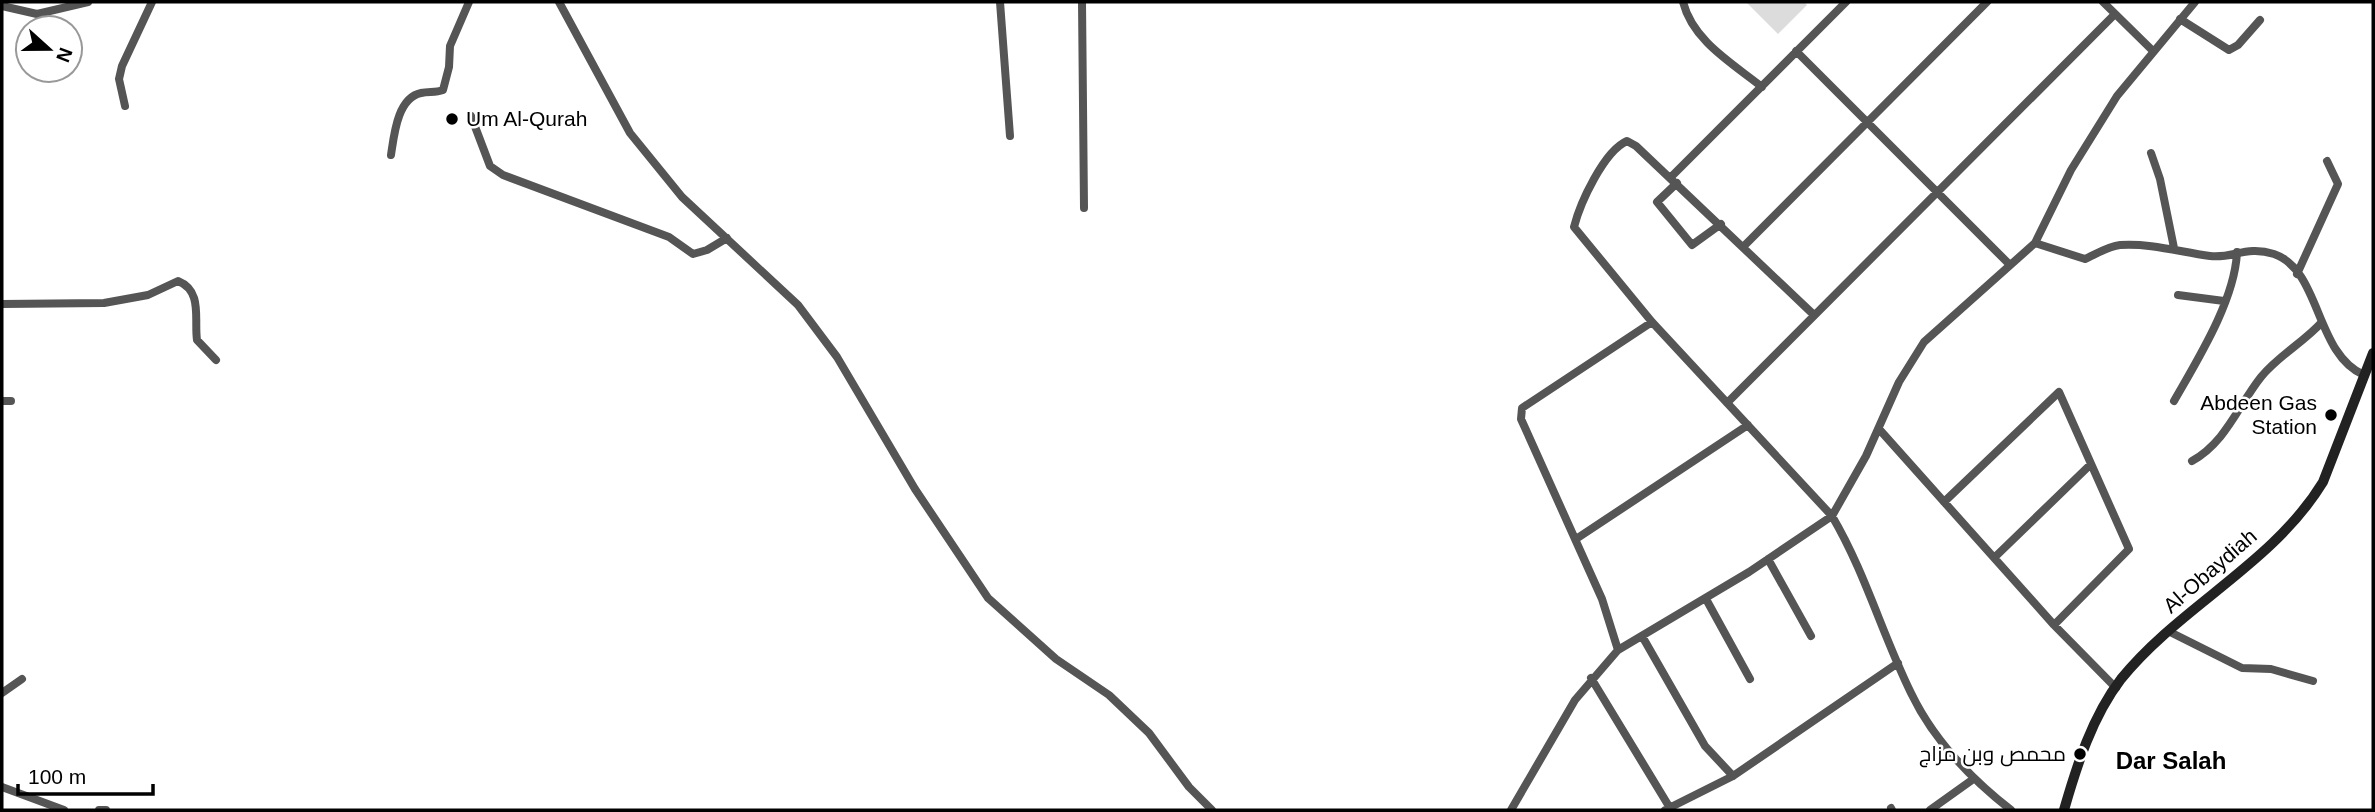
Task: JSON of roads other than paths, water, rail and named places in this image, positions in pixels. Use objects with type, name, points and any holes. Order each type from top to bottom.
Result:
[{"type":"main road","name":"Al-Obaydiah","points":[[2064,810],[2095,721],[2116,688],[2147,651],[2260,554],[2309,504],[2323,482],[2373,354]]},
{"type":"street","points":[[2,6],[37,14],[88,2]]},
{"type":"street","points":[[125,106],[119,79],[122,66],[152,2]]},
{"type":"street","points":[[391,155],[395,126],[403,109],[420,93],[433,94],[443,90],[449,67],[450,46],[469,2]]},
{"type":"street","points":[[559,2],[630,133],[682,197],[798,304],[837,357],[915,489],[988,598],[1056,659],[1109,695],[1149,733],[1189,787],[1212,810]]},
{"type":"street","points":[[1000,2],[1010,136]]},
{"type":"street","points":[[1082,2],[1084,208]]},
{"type":"street","points":[[1683,2],[1692,24],[1703,39],[1762,87]]},
{"type":"street","points":[[1721,224],[1692,245],[1657,202],[1674,180],[1846,2]]},
{"type":"street","points":[[1744,246],[1987,2]]},
{"type":"street","points":[[2103,2],[2153,51]]},
{"type":"street","points":[[1511,810],[1563,720],[1591,678],[1618,650],[1706,599],[1832,516],[1852,483],[1899,382],[1924,342],[2035,243],[2078,159],[2117,96],[2195,2]]},
{"type":"street","points":[[1727,403],[2115,14]]},
{"type":"street","points":[[2180,19],[2220,47],[2229,50],[2238,45],[2260,20]]},
{"type":"street","points":[[1796,51],[2009,264]]},
{"type":"street","points":[[471,116],[490,166],[503,175],[669,237],[693,254],[707,250],[727,238]]},
{"type":"street","points":[[1814,315],[1636,146],[1628,141],[1619,145],[1592,183],[1574,227],[1652,322],[1832,516],[1850,547],[1911,694],[1928,722],[1972,780],[2011,810]]},
{"type":"street","points":[[2151,153],[2160,179],[2174,248]]},
{"type":"street","points":[[2297,274],[2338,184],[2327,161]]},
{"type":"street","points":[[2035,243],[2085,259],[2118,245],[2174,248],[2213,257],[2249,249],[2275,255],[2290,263],[2297,274],[2343,362],[2364,375]]},
{"type":"street","points":[[2174,401],[2199,358],[2236,274],[2237,252]]},
{"type":"street","points":[[2,304],[104,303],[148,295],[178,281],[185,284],[193,295],[197,340],[216,360]]},
{"type":"street","points":[[2178,295],[2224,301]]},
{"type":"street","points":[[1618,650],[1602,599],[1521,419],[1522,408],[1652,322]]},
{"type":"street","points":[[2192,461],[2217,443],[2260,378],[2279,357],[2306,340],[2322,322]]},
{"type":"street","points":[[1944,502],[2059,392],[2129,549],[2054,625]]},
{"type":"street","points":[[1576,539],[1748,425]]},
{"type":"street","points":[[1878,429],[2054,625],[2116,688]]},
{"type":"street","points":[[1995,557],[2091,464]]},
{"type":"street","points":[[1768,559],[1811,636]]},
{"type":"street","points":[[1706,599],[1750,679]]},
{"type":"street","points":[[2169,632],[2242,668],[2271,669],[2313,681]]},
{"type":"street","points":[[1642,636],[1705,746],[1733,776]]},
{"type":"street","points":[[1591,678],[1667,809],[1733,776],[1898,663]]},
{"type":"street","points":[[2,693],[22,679]]},
{"type":"street","points":[[1930,810],[1972,780]]},
{"type":"street","points":[[2,787],[64,810]]},
{"type":"street","points":[[99,810],[106,810]]},
{"type":"place","name":"Um Al-Qurah","points":[[452,119]]},
{"type":"place","name":"Abdeen Gas Station","points":[[2331,415]]},
{"type":"place","name":"محمص وبن مزاج","points":[[2080,754]]},
{"type":"district","name":"Dar Salah","points":[[2171,761]]}]
